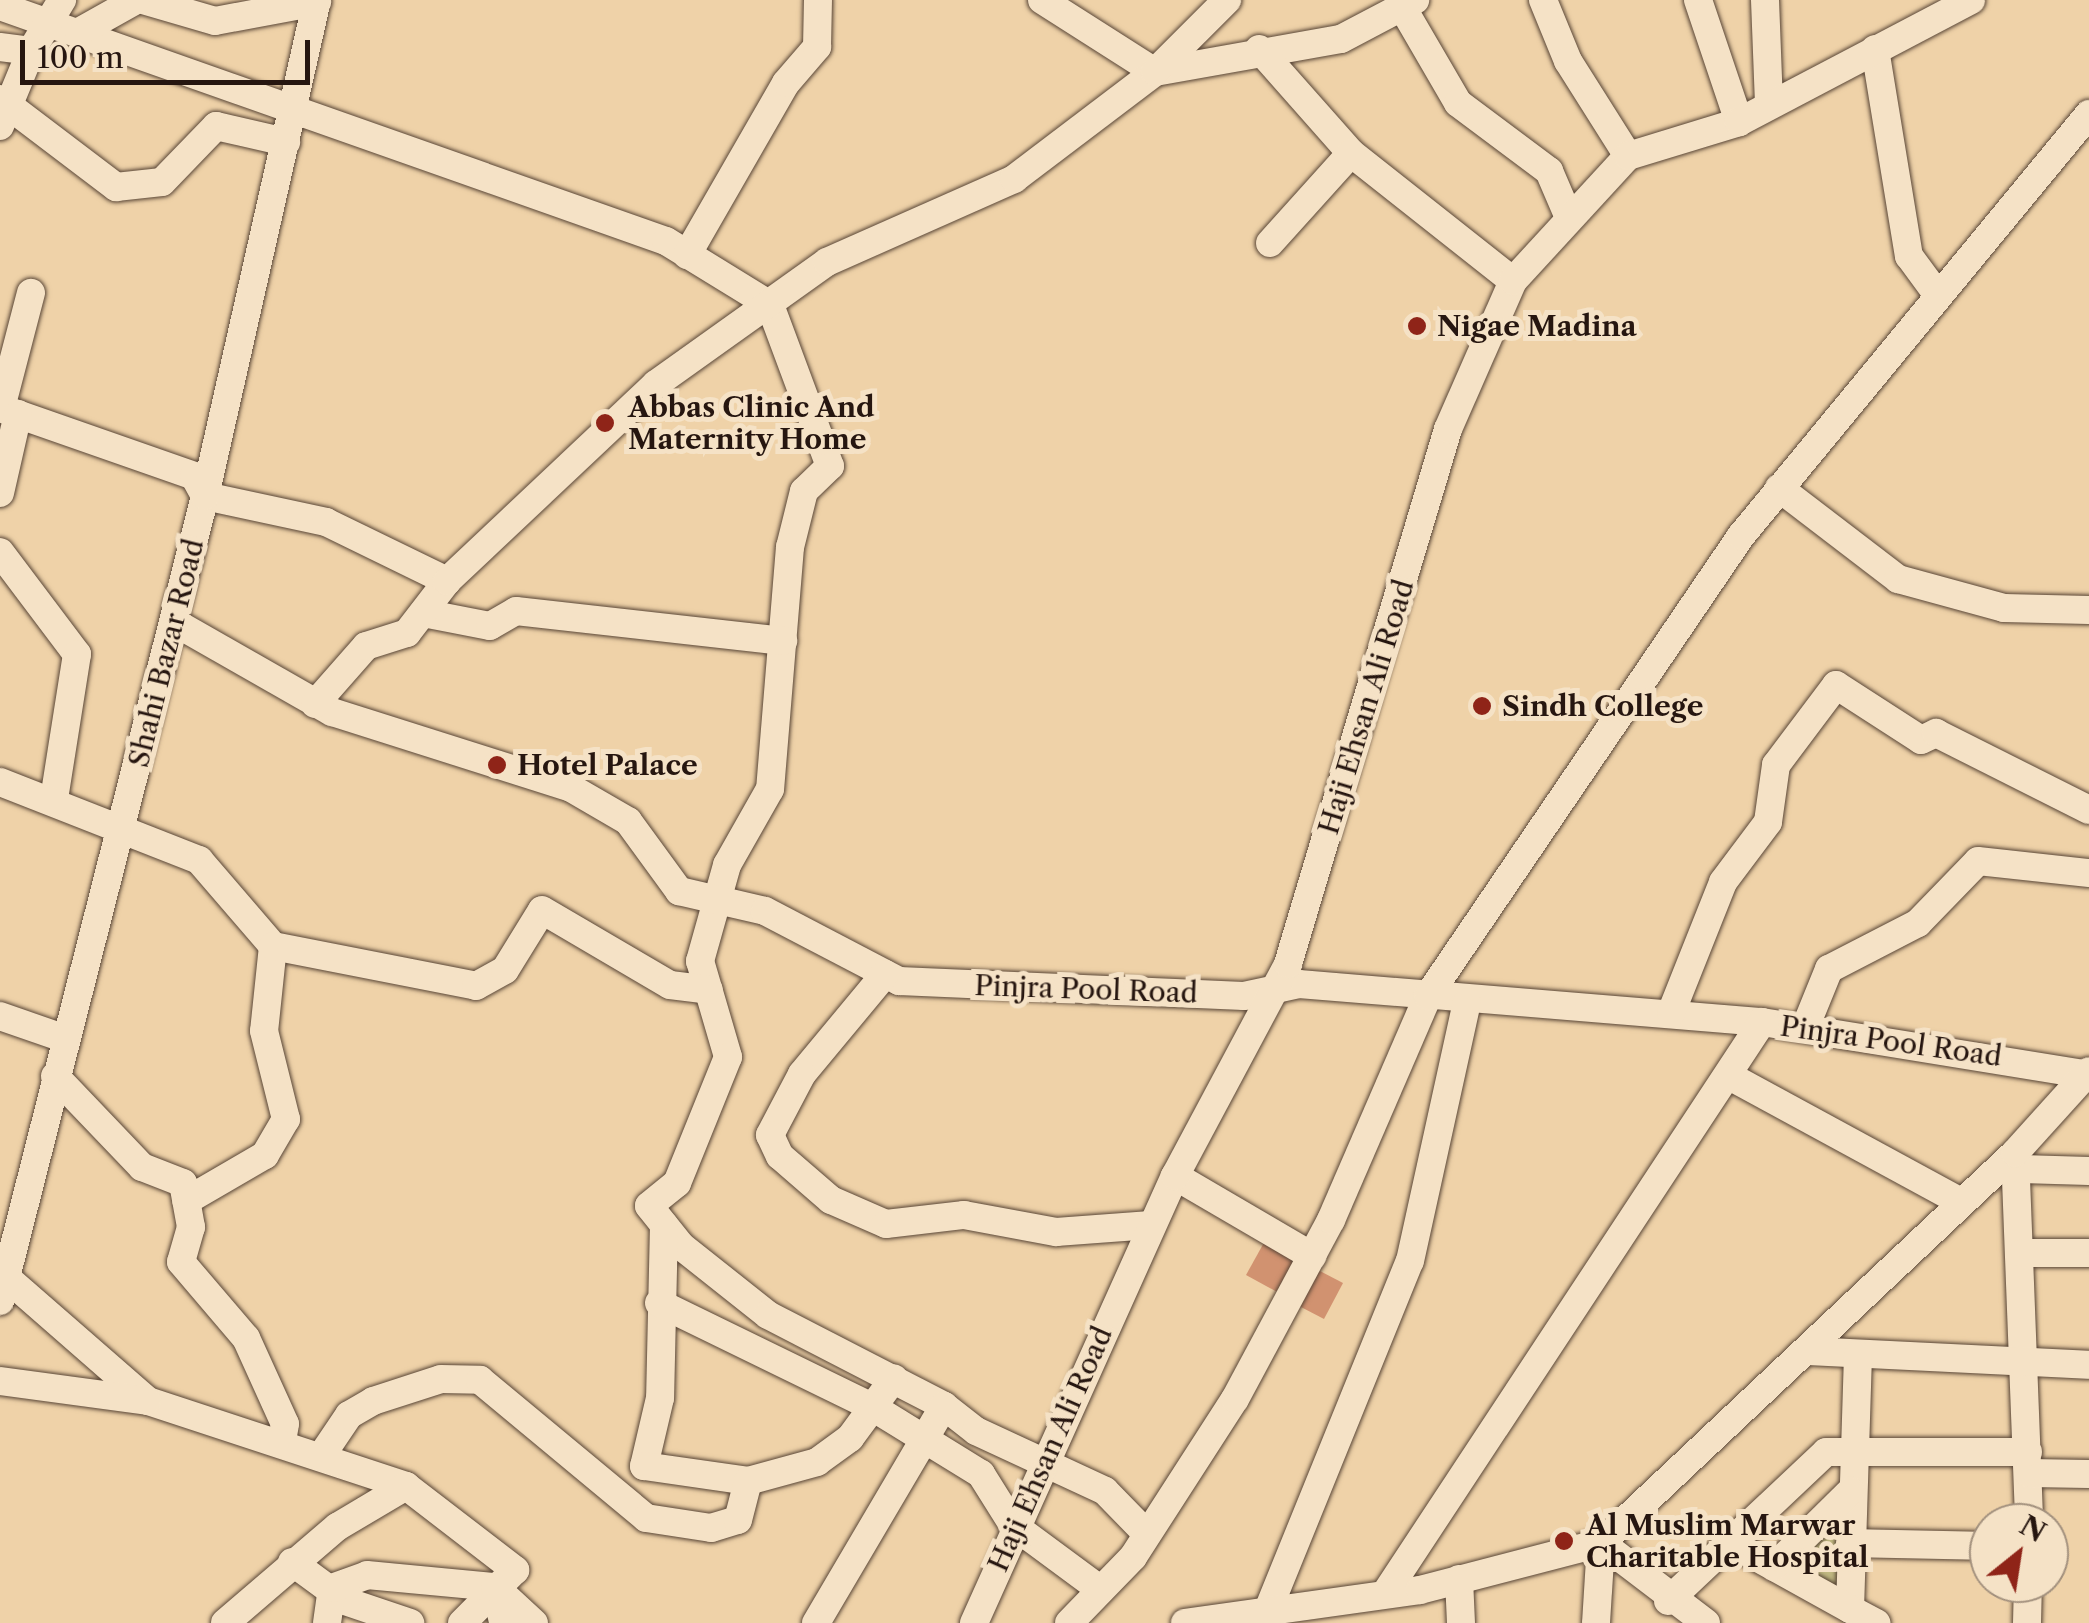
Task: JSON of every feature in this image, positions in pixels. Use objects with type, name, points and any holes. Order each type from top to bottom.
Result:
[{"type":"street","points":[[286,142],[216,126],[162,182],[116,187],[4,112],[31,52],[65,19],[139,0],[215,21],[317,1]]},
{"type":"street","points":[[686,255],[786,83],[818,47],[818,0]]},
{"type":"street","points":[[1042,0],[1155,72],[1196,71],[1259,49],[1341,39],[1408,2],[1458,103],[1549,171],[1568,212]]},
{"type":"street","points":[[315,704],[338,670],[366,646],[406,633],[448,581],[656,384],[827,262],[1014,178],[1155,72],[1228,0]]},
{"type":"street","points":[[1543,0],[1568,62],[1628,156]]},
{"type":"street","points":[[1698,0],[1739,122]]},
{"type":"street","points":[[1764,0],[1768,104]]},
{"type":"street","name":"Haji Ehsan Ali Road","points":[[974,1623],[1013,1525],[1174,1176],[1288,964],[1448,430],[1512,281],[1568,212],[1628,156],[1739,122],[1971,0]]},
{"type":"street","name":"Shahi Bazar Road","points":[[2,1282],[124,824],[205,496],[317,1]]},
{"type":"street","points":[[0,6],[65,19],[293,112],[405,145],[686,255],[770,305],[830,466],[800,510],[783,641],[779,754],[727,865],[700,961],[728,1057],[677,1183],[649,1206],[664,1225],[768,1315],[894,1378],[1042,1462],[1105,1491],[1148,1534]]},
{"type":"street","points":[[0,47],[31,52]]},
{"type":"street","points":[[1259,49],[1351,153],[1512,281]]},
{"type":"street","points":[[1876,49],[1909,256],[1936,294]]},
{"type":"street","points":[[1069,1623],[1148,1534],[1312,1256],[1428,996],[1779,488],[2089,114]]},
{"type":"street","points":[[1270,244],[1351,153]]},
{"type":"street","points":[[0,493],[6,410],[32,293]]},
{"type":"street","points":[[6,410],[194,476],[205,496],[326,522],[448,581]]},
{"type":"street","points":[[1779,488],[1898,579],[2004,608],[2089,610]]},
{"type":"street","points":[[0,552],[76,654],[54,800]]},
{"type":"street","points":[[423,613],[490,626],[516,611],[783,641]]},
{"type":"street","name":"Pinjra Pool Road","points":[[174,622],[315,704],[572,788],[628,821],[679,890],[765,911],[885,974],[1268,995],[1299,984],[1467,1002],[1670,1014],[1805,1028],[2089,1074]]},
{"type":"street","points":[[1670,1014],[1722,882],[1768,822],[1776,765],[1836,685],[1921,740],[1936,733],[2089,810]]},
{"type":"street","points":[[0,782],[124,824],[199,860],[273,946],[476,986],[505,970],[542,910],[670,986],[709,990]]},
{"type":"street","points":[[1805,1028],[1829,969],[1918,922],[1978,861],[2089,872]]},
{"type":"street","points":[[186,1201],[265,1154],[286,1120],[264,1031],[273,946]]},
{"type":"street","points":[[885,974],[793,1089],[770,1135],[780,1156],[831,1200],[886,1224],[964,1215],[1056,1232],[1152,1225]]},
{"type":"street","points":[[1270,1605],[1410,1261],[1467,1002]]},
{"type":"street","points":[[0,1016],[66,1038]]},
{"type":"street","points":[[1385,1594],[1731,1076],[1762,1022]]},
{"type":"street","points":[[1185,1623],[1270,1605],[1385,1594],[1601,1543],[1961,1202],[2018,1161],[2089,1074]]},
{"type":"street","points":[[55,1076],[142,1166],[183,1183],[186,1201],[182,1262],[246,1338],[286,1424],[282,1441]]},
{"type":"street","points":[[1731,1076],[1961,1202]]},
{"type":"street","points":[[2018,1161],[2089,1171]]},
{"type":"street","points":[[2018,1161],[2029,1503]]},
{"type":"street","points":[[1174,1176],[1312,1256]]},
{"type":"street","points":[[664,1225],[670,1265],[659,1302],[660,1398],[644,1466],[748,1480],[817,1462],[874,1408],[894,1378]]},
{"type":"street","points":[[2023,1253],[2089,1253]]},
{"type":"street","points":[[2,1282],[148,1401]]},
{"type":"street","points":[[659,1302],[874,1408],[926,1438],[981,1474],[1013,1525],[1100,1590]]},
{"type":"street","points":[[1807,1352],[2089,1365]]},
{"type":"street","points":[[1850,1609],[1852,1447],[1858,1355]]},
{"type":"street","points":[[322,1455],[349,1415],[373,1401],[441,1378],[480,1380],[646,1518],[712,1528],[738,1520],[748,1480]]},
{"type":"street","points":[[0,1381],[148,1401],[231,1434],[282,1441],[406,1486],[515,1570],[462,1623]]},
{"type":"street","points":[[816,1623],[944,1406]]},
{"type":"street","points":[[1668,1601],[1826,1452],[1852,1447],[2029,1462],[2089,1474]]},
{"type":"street","points":[[226,1623],[292,1562],[406,1486]]},
{"type":"street","points":[[1774,1567],[1851,1492]]},
{"type":"street","points":[[1850,1542],[1969,1545]]},
{"type":"street","points":[[1601,1543],[1668,1601],[1706,1623]]},
{"type":"street","points":[[1596,1623],[1601,1543]]},
{"type":"street","points":[[1731,1543],[1876,1623]]},
{"type":"street","points":[[292,1562],[376,1616],[410,1623]]},
{"type":"street","points":[[332,1588],[366,1574],[496,1587],[534,1623]]},
{"type":"street","points":[[1459,1579],[1462,1623]]},
{"type":"street","points":[[496,1587],[504,1623]]},
{"type":"street","points":[[327,1623],[332,1588]]},
{"type":"shaded area","points":[[1851,1491],[1850,1609],[1774,1567]]},
{"type":"building","points":[[1271,1230],[1304,1249],[1279,1293],[1246,1275]]},
{"type":"building","points":[[1318,1270],[1343,1283],[1324,1319],[1299,1306]]},
{"type":"place","name":"Nigae Madina","points":[[1417,326]]},
{"type":"place","name":"Abbas Clinic And Maternity Home","points":[[605,423]]},
{"type":"place","name":"Sindh College","points":[[1482,706]]},
{"type":"place","name":"Hotel Palace","points":[[497,765]]},
{"type":"place","name":"Al Muslim Marwar Charitable Hospital","points":[[1564,1541]]}]
